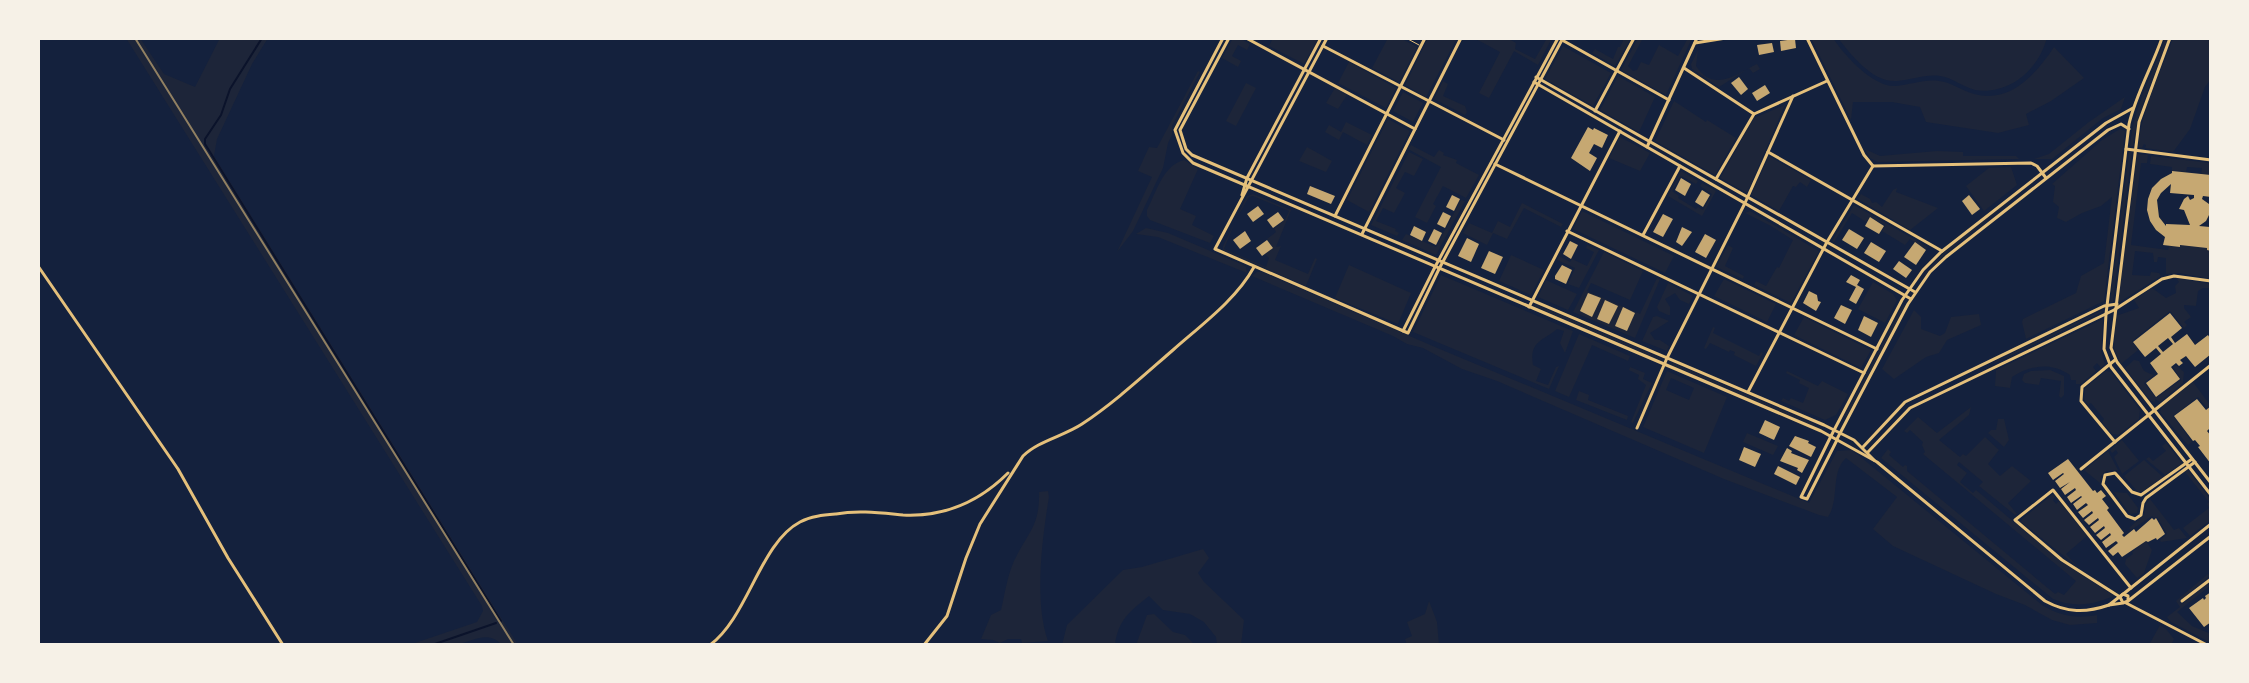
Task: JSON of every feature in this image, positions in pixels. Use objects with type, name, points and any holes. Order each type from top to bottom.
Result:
[{"type":"street","points":[[1226,38],[1176,127],[1188,155],[1196,165],[1831,436],[1877,462]]},
{"type":"street","points":[[1246,38],[1415,129]]},
{"type":"street","points":[[1321,38],[1215,249],[1406,332],[1440,261],[1561,39],[1669,100]]},
{"type":"street","points":[[1307,70],[1327,38]]},
{"type":"street","points":[[1335,216],[1425,38]]},
{"type":"street","points":[[1361,236],[1461,38]]},
{"type":"street","points":[[1595,111],[1634,38]]},
{"type":"street","points":[[1647,147],[1696,40],[1726,38]]},
{"type":"street","points":[[1807,38],[1864,155],[1873,166]]},
{"type":"street","points":[[2162,38],[2133,108],[2129,129],[2104,349],[2109,365],[2211,495]]},
{"type":"street","points":[[2170,38],[2145,102],[2137,133],[2111,346],[2115,360],[2211,483]]},
{"type":"street","points":[[1323,46],[1505,141]]},
{"type":"street","points":[[1684,68],[1754,114]]},
{"type":"street","points":[[1537,81],[1915,292]]},
{"type":"street","points":[[1537,81],[1911,299]]},
{"type":"street","points":[[1716,179],[1754,114],[1827,81]]},
{"type":"street","points":[[1637,428],[1664,364],[1745,203],[1793,96]]},
{"type":"street","points":[[2129,129],[2121,124],[2112,127],[1940,261],[1911,299],[1807,499],[1801,497],[1909,289],[1927,265],[2106,123],[2133,108]]},
{"type":"street","points":[[1529,307],[1620,131]]},
{"type":"street","points":[[1440,261],[1505,141]]},
{"type":"street","points":[[2126,149],[2211,160]]},
{"type":"street","points":[[1768,152],[1942,251]]},
{"type":"street","points":[[1188,155],[1835,430],[1862,447],[2045,601],[2073,611],[2088,611],[2125,602],[2211,536]]},
{"type":"street","points":[[1873,166],[2031,163],[2046,178]]},
{"type":"street","points":[[1495,164],[1877,349]]},
{"type":"street","points":[[1643,235],[1680,166]]},
{"type":"street","points":[[1748,392],[1823,248],[1873,166]]},
{"type":"street","points":[[1567,231],[1864,373]]},
{"type":"street","points":[[38,266],[178,469],[228,558],[283,645]]},
{"type":"street","points":[[710,645],[727,629],[783,536],[801,521],[842,513],[918,515],[955,508],[984,494],[1030,450],[1085,422],[1139,380],[1216,312],[1254,266]]},
{"type":"street","points":[[1868,452],[1913,406],[2114,310],[2168,277],[2211,281]]},
{"type":"street","points":[[1862,447],[1907,400],[2107,305],[2125,302]]},
{"type":"street","points":[[2115,360],[2082,387],[2081,401],[2115,442]]},
{"type":"street","points":[[2081,469],[2211,365]]},
{"type":"street","points":[[1907,400],[1913,406]]},
{"type":"street","points":[[2144,500],[2132,492],[2117,474],[2104,477],[2104,487],[2128,517],[2135,519],[2140,516],[2144,500],[2194,460]]},
{"type":"street","points":[[2140,495],[2188,465]]},
{"type":"street","points":[[924,645],[947,616],[980,524],[1014,468]]},
{"type":"street","points":[[2131,588],[2053,490],[2015,520],[2062,560],[2121,596],[2125,602],[2207,645]]},
{"type":"street","points":[[2109,605],[2211,524]]},
{"type":"street","points":[[2182,601],[2211,579]]},
{"type":"street","points":[[2137,583],[2143,589]]},
{"type":"street","points":[[2121,596],[2127,595],[2125,602]]},
{"type":"lane","points":[[1406,38],[1421,46]]},
{"type":"shaded area","points":[[126,38],[140,38],[164,74],[195,87],[220,38],[268,38],[252,64],[217,139],[214,156],[518,645],[502,645],[485,637],[449,646],[409,645],[477,622],[483,611],[482,606]]},
{"type":"shaded area","points":[[1233,38],[1250,44],[1247,50],[1238,45],[1232,56],[1241,61],[1238,67],[1222,58]]},
{"type":"shaded area","points":[[1273,38],[1318,38],[1304,64],[1269,46]]},
{"type":"shaded area","points":[[1388,38],[1400,38],[1417,47],[1399,82],[1372,68]]},
{"type":"shaded area","points":[[1428,38],[1457,38],[1426,97],[1405,85]]},
{"type":"shaded area","points":[[1474,38],[1507,38],[1516,43],[1515,49],[1535,59],[1547,38],[1552,38],[1538,65],[1514,51],[1489,98],[1479,93],[1500,52]]},
{"type":"shaded area","points":[[1622,38],[1631,38],[1615,66],[1592,53],[1595,49],[1613,59]]},
{"type":"shaded area","points":[[1638,38],[1643,38],[1628,66],[1633,71],[1641,62],[1649,65],[1659,45],[1678,56],[1688,38],[1692,38],[1666,95],[1621,70]]},
{"type":"shaded area","points":[[1811,38],[1833,38],[1860,69],[1886,85],[1939,81],[1974,94],[1999,95],[2021,84],[2054,47],[2084,78],[2026,114],[2029,125],[1998,133],[1926,122],[1920,107],[1892,102],[1853,102],[1851,120]]},
{"type":"shaded area","points":[[1838,38],[2046,38],[2046,41],[2036,62],[2020,79],[1987,91],[1975,90],[1940,76],[1897,81],[1879,78],[1863,67]]},
{"type":"shaded area","points":[[2165,38],[2168,38],[2143,104],[2133,146],[2130,146],[2139,104]]},
{"type":"shaded area","points":[[2173,38],[2211,38],[2211,79],[2205,87],[2190,129],[2173,152],[2145,148],[2144,144],[2142,148],[2138,147],[2147,105]]},
{"type":"shaded area","points":[[1563,46],[1611,73],[1593,106],[1545,79]]},
{"type":"shaded area","points":[[1698,50],[1696,66],[1710,79],[1726,79],[1747,69],[1719,87],[1692,69],[1691,64]]},
{"type":"shaded area","points":[[1349,62],[1396,88],[1386,108],[1338,83]]},
{"type":"shaded area","points":[[1757,64],[1760,69],[1753,73],[1749,68]]},
{"type":"shaded area","points":[[1198,71],[1172,126],[1163,168],[1133,231],[1117,252],[1152,177],[1138,171],[1149,147],[1157,148]]},
{"type":"shaded area","points":[[1618,76],[1655,97],[1639,132],[1600,110]]},
{"type":"shaded area","points":[[1443,81],[1448,84],[1443,96],[1465,106],[1465,115],[1434,99]]},
{"type":"shaded area","points":[[1246,83],[1256,88],[1236,126],[1226,121]]},
{"type":"shaded area","points":[[1335,88],[1347,95],[1338,109],[1326,103]]},
{"type":"shaded area","points":[[1403,92],[1423,103],[1413,122],[1393,111]]},
{"type":"shaded area","points":[[2125,97],[2121,109],[2103,118],[2052,159],[2034,159],[2049,154]]},
{"type":"shaded area","points":[[1674,101],[1736,138],[1715,175],[1655,141]]},
{"type":"shaded area","points":[[1785,105],[1747,193],[1720,178],[1754,118]]},
{"type":"shaded area","points":[[1388,119],[1410,131],[1369,212],[1347,200]]},
{"type":"shaded area","points":[[1346,122],[1372,135],[1367,145],[1343,132],[1339,140],[1325,132],[1329,125],[1341,132]]},
{"type":"shaded area","points":[[2120,129],[2125,131],[2104,301],[2026,339],[2023,319],[2076,293],[2081,276],[2104,263],[2112,197],[2101,206],[2066,222],[2057,218],[2059,207],[2053,202],[2055,186],[2052,184],[2102,140]]},
{"type":"shaded area","points":[[1620,137],[1650,153],[1640,171],[1609,158]]},
{"type":"shaded area","points":[[1411,145],[1434,157],[1439,150],[1479,175],[1466,198],[1443,186],[1427,223],[1415,217],[1441,167],[1408,149]]},
{"type":"shaded area","points":[[1307,147],[1332,161],[1326,172],[1299,161]]},
{"type":"shaded area","points":[[1865,149],[1880,156],[1937,151],[1963,152],[1963,156],[2016,156],[2019,159],[1878,162],[1870,158]]},
{"type":"shaded area","points":[[2129,151],[2132,152],[2113,302],[2110,302]]},
{"type":"shaded area","points":[[1409,152],[1423,159],[1414,176],[1405,172],[1396,188],[1405,193],[1394,213],[1383,208],[1376,221],[1396,229],[1399,233],[1397,236],[1371,225]]},
{"type":"shaded area","points":[[2137,154],[2148,155],[2147,163],[2141,163],[2131,245],[2168,250],[2169,246],[2180,245],[2207,248],[2211,251],[2211,279],[2179,273],[2166,274],[2166,258],[2158,257],[2154,262],[2153,253],[2135,251],[2132,275],[2150,276],[2151,272],[2161,276],[2118,303]]},
{"type":"shaded area","points":[[1769,156],[1811,180],[1807,187],[1800,182],[1793,186],[1779,211],[1751,195]]},
{"type":"shaded area","points":[[2151,156],[2211,163],[2211,175],[2201,174],[2202,168],[2187,167],[2186,172],[2172,171],[2172,167],[2150,164]]},
{"type":"shaded area","points":[[1184,160],[1198,169],[1180,209],[1196,216],[1192,225],[1214,236],[1210,243],[1150,220],[1147,216],[1165,174]]},
{"type":"shaded area","points":[[2011,167],[2017,185],[1984,211],[1966,186],[1989,168]]},
{"type":"shaded area","points":[[1681,171],[1698,181],[1696,184],[1681,176],[1672,191],[1696,209],[1703,210],[1712,194],[1700,186],[1702,183],[1716,191],[1702,216],[1668,196]]},
{"type":"shaded area","points":[[2040,177],[1944,255],[1916,285],[1943,253]]},
{"type":"shaded area","points":[[1897,188],[1896,192],[1938,208],[1910,230],[1858,199],[1861,194],[1882,207]]},
{"type":"shaded area","points":[[1253,194],[1291,210],[1276,247],[1281,246],[1275,260],[1308,274],[1317,259],[1306,286],[1223,250],[1235,222],[1224,249],[1266,267],[1269,258],[1265,254],[1273,248],[1267,239],[1276,232],[1274,228],[1285,220],[1289,211],[1253,196],[1249,197],[1236,219],[1247,196]]},
{"type":"shaded area","points":[[1461,200],[1465,201],[1436,255],[1402,240],[1406,234],[1436,247]]},
{"type":"shaded area","points":[[1522,203],[1563,224],[1561,227],[1524,208],[1507,239],[1493,233],[1487,245],[1463,233],[1469,223],[1492,233],[1498,221],[1510,227]]},
{"type":"shaded area","points":[[1854,205],[1928,247],[1926,250],[1910,239],[1905,245],[1882,231],[1885,225],[1870,217],[1866,222],[1852,213],[1832,241]]},
{"type":"shaded area","points":[[1582,211],[1674,256],[1665,273],[1573,229]]},
{"type":"shaded area","points":[[1750,211],[1819,251],[1791,303],[1754,285],[1756,281],[1766,286],[1793,240],[1745,213]]},
{"type":"shaded area","points":[[1146,228],[1168,233],[1241,264],[1246,267],[1247,273],[1158,237],[1136,234]]},
{"type":"shaded area","points":[[1587,245],[1599,250],[1579,288],[1568,284],[1575,268],[1557,260],[1559,256],[1587,266],[1594,252],[1586,248]]},
{"type":"shaded area","points":[[1728,245],[1733,248],[1725,266],[1744,276],[1743,279],[1716,267]]},
{"type":"shaded area","points":[[1604,252],[1643,271],[1630,300],[1591,283],[1587,291],[1640,314],[1657,278],[1660,279],[1635,338],[1573,312]]},
{"type":"shaded area","points":[[1511,255],[1544,270],[1531,295],[1499,281]]},
{"type":"shaded area","points":[[1349,265],[1411,293],[1398,324],[1335,298]]},
{"type":"shaded area","points":[[1257,272],[1809,503],[1837,451],[1852,450],[2042,605],[2068,616],[2097,615],[2097,623],[2070,625],[2052,620],[1893,546],[1873,529],[1897,497],[1846,458],[1838,471],[1832,510],[1828,517],[1819,515],[1724,479],[1497,381],[1462,369],[1423,348],[1407,344],[1252,276]]},
{"type":"shaded area","points":[[1441,275],[1573,331],[1565,353],[1560,343],[1564,331],[1557,329],[1535,346],[1533,365],[1541,369],[1536,381],[1548,385],[1559,366],[1549,389],[1413,332]]},
{"type":"shaded area","points":[[2176,278],[2211,284],[2211,288],[2198,291],[2196,306],[2184,305],[2191,317],[2184,322],[2187,325],[2184,328],[2170,311],[2132,341],[2138,350],[2121,364],[2114,348],[2116,316],[2139,308],[2134,300],[2152,288],[2166,298],[2176,293],[2175,286],[2179,282]]},
{"type":"shaded area","points":[[1724,279],[1776,304],[1767,322],[1714,296]]},
{"type":"shaded area","points":[[1546,280],[1577,294],[1568,310],[1538,297]]},
{"type":"shaded area","points":[[1873,282],[1897,300],[1885,323],[1858,309]]},
{"type":"shaded area","points":[[1668,283],[1693,296],[1689,304],[1680,300],[1675,293],[1665,299],[1670,315],[1657,307]]},
{"type":"shaded area","points":[[1535,304],[1661,358],[1534,306]]},
{"type":"shaded area","points":[[1903,305],[1905,306],[1844,417]]},
{"type":"shaded area","points":[[1914,310],[1921,317],[1921,329],[1940,336],[1945,333],[1951,317],[1979,314],[1981,325],[1947,340],[1939,353],[1926,357],[1894,379],[1882,369]]},
{"type":"shaded area","points":[[2102,310],[2103,312],[1994,362]]},
{"type":"shaded area","points":[[1653,317],[1669,321],[1650,333],[1655,340],[1669,346],[1667,351],[1642,341]]},
{"type":"shaded area","points":[[1804,317],[1871,350],[1861,368],[1794,335]]},
{"type":"shaded area","points":[[2103,319],[2101,351],[2105,364],[2101,368],[2097,363],[2093,367],[2096,371],[2081,384],[2076,384],[2070,375],[2056,368],[2041,367],[2012,377],[2010,388],[1995,386],[1996,370]]},
{"type":"shaded area","points":[[1713,327],[1713,333],[1759,356],[1763,353],[1756,366],[1734,355],[1735,352],[1710,343],[1704,348]]},
{"type":"shaded area","points":[[1579,334],[1630,356],[1628,361],[1592,345],[1569,397],[1555,391]]},
{"type":"shaded area","points":[[2134,360],[2154,375],[2144,383],[2156,398],[2181,380],[2173,367],[2176,365],[2184,372],[2183,383],[2160,402],[2155,399],[2155,402],[2151,401],[2125,368]]},
{"type":"shaded area","points":[[1673,363],[1815,424],[1672,365]]},
{"type":"shaded area","points":[[1630,367],[1645,373],[1643,379],[1652,383],[1633,423],[1646,385],[1638,379],[1639,375],[1629,370]]},
{"type":"shaded area","points":[[2050,370],[2064,376],[2064,395],[2061,398],[2061,381],[2041,378],[2039,385],[2022,380],[2024,374],[2031,371]]},
{"type":"shaded area","points":[[1667,371],[1727,397],[1704,453],[1643,427]],"holes":[[[1671,378],[1694,388],[1689,400],[1666,390]]]},
{"type":"shaded area","points":[[1787,371],[1818,386],[1822,381],[1848,394],[1836,415],[1825,420],[1781,401],[1791,398],[1803,403],[1809,388]]},
{"type":"shaded area","points":[[2106,371],[2111,372],[2140,410],[2139,419],[2118,435],[2112,434],[2102,422],[2104,419],[2084,399],[2085,388]]},
{"type":"shaded area","points":[[2193,382],[2210,405],[2207,408],[2198,397],[2173,416],[2192,442],[2188,445],[2160,412],[2162,406]]},
{"type":"shaded area","points":[[1579,391],[1589,395],[1588,400],[1628,416],[1627,420],[1576,400]]},
{"type":"shaded area","points":[[1971,407],[1969,415],[1939,440],[1960,457],[1963,454],[1966,456],[1985,437],[1999,450],[1988,464],[2000,476],[2012,466],[2031,481],[2008,503],[2015,515],[1979,486],[1983,482],[1959,462],[1957,465],[1967,473],[1960,482],[1973,493],[1976,490],[2059,560],[2114,596],[2084,604],[2053,599],[1881,458],[1888,449],[1891,452],[1889,455],[1903,467],[1907,466],[1907,471],[2055,594],[2064,595],[2076,581],[1923,454],[1923,442],[1910,430],[1907,433],[1904,431],[1918,417],[1937,433]]},
{"type":"shaded area","points":[[1998,419],[2004,419],[2009,440],[2004,447],[1988,433],[1996,430]]},
{"type":"shaded area","points":[[1747,433],[1778,446],[1773,455],[1743,442]]},
{"type":"shaded area","points":[[2122,440],[2139,461],[2122,474],[2114,457],[2118,453],[2110,450]]},
{"type":"shaded area","points":[[2166,443],[2182,463],[2165,475],[2146,459],[2149,457],[2153,461],[2166,451],[2162,446]]},
{"type":"shaded area","points":[[2108,451],[2118,470],[2106,471],[2100,483],[2084,470]]},
{"type":"shaded area","points":[[2144,460],[2163,477],[2138,492],[2124,476]]},
{"type":"shaded area","points":[[2188,470],[2211,500],[2211,520],[2190,536],[2183,528],[2209,508],[2209,502],[2185,472]]},
{"type":"shaded area","points":[[1048,491],[1040,589],[1048,641],[1022,643],[1021,639],[1008,639],[1000,643],[981,639],[991,615],[1001,610],[1014,561],[1035,521],[1039,492]]},
{"type":"shaded area","points":[[2114,492],[2127,493],[2138,508],[2137,513],[2130,514]]},
{"type":"shaded area","points":[[2053,494],[2056,504],[2059,501],[2087,536],[2066,554],[2078,567],[2021,522]]},
{"type":"shaded area","points":[[2150,499],[2174,530],[2179,528],[2187,538],[2161,542],[2167,534],[2157,517],[2152,516],[2131,530],[2129,528],[2144,515]]},
{"type":"shaded area","points":[[2146,541],[2152,550],[2144,573],[2137,578],[2125,564],[2126,559]]},
{"type":"shaded area","points":[[1203,549],[1209,558],[1198,573],[1244,620],[1241,645],[1217,645],[1216,637],[1204,622],[1190,614],[1163,610],[1149,596],[1126,617],[1115,645],[1062,645],[1067,625],[1123,570]]},
{"type":"shaded area","points":[[2208,574],[2210,576],[2180,601],[2182,604],[2211,581],[2211,585],[2177,612],[2192,626],[2211,634],[2211,643],[2167,617],[2180,607],[2176,601]]},
{"type":"shaded area","points":[[1429,601],[1437,622],[1439,645],[1407,645],[1405,639],[1412,636],[1407,622],[1425,614]]},
{"type":"shaded area","points":[[1154,614],[1173,632],[1185,635],[1195,645],[1136,645],[1147,615]]},
{"type":"shaded area","points":[[2160,625],[2174,639],[2171,645],[2149,645]]},
{"type":"building","points":[[1795,39],[1796,48],[1781,51],[1780,41]]},
{"type":"building","points":[[1772,43],[1774,52],[1759,55],[1757,45]]},
{"type":"building","points":[[1739,77],[1748,89],[1741,95],[1731,83]]},
{"type":"building","points":[[1765,85],[1770,93],[1757,101],[1752,93]]},
{"type":"building","points":[[1588,127],[1608,135],[1602,148],[1594,144],[1589,153],[1597,158],[1590,171],[1571,158]]},
{"type":"building","points":[[2172,173],[2211,175],[2211,197],[2203,196],[2202,199],[2209,204],[2210,213],[2199,226],[2210,227],[2211,251],[2207,248],[2163,245],[2165,237],[2150,221],[2147,210],[2152,188]],"holes":[[[2171,184],[2170,193],[2194,195],[2190,200],[2188,196],[2184,199],[2179,209],[2184,210],[2190,225],[2166,226],[2159,217],[2157,200]]]},
{"type":"building","points":[[1681,178],[1691,184],[1685,196],[1675,190]]},
{"type":"building","points":[[1310,186],[1335,196],[1331,204],[1307,194]]},
{"type":"building","points":[[1702,190],[1710,195],[1703,207],[1695,202]]},
{"type":"building","points":[[1452,195],[1460,199],[1454,211],[1446,207]]},
{"type":"building","points":[[1969,195],[1980,209],[1972,215],[1962,201]]},
{"type":"building","points":[[1258,206],[1264,214],[1253,222],[1247,214]]},
{"type":"building","points":[[1278,212],[1284,220],[1273,228],[1267,220]]},
{"type":"building","points":[[1443,212],[1451,216],[1445,228],[1437,224]]},
{"type":"building","points":[[1663,214],[1673,219],[1663,237],[1653,232]]},
{"type":"building","points":[[1870,217],[1884,226],[1879,234],[1865,226]]},
{"type":"building","points":[[1414,226],[1426,232],[1422,241],[1410,235]]},
{"type":"building","points":[[1682,227],[1692,232],[1682,246],[1676,242]]},
{"type":"building","points":[[1434,229],[1442,233],[1436,245],[1428,241]]},
{"type":"building","points":[[1849,229],[1864,238],[1857,249],[1842,240]]},
{"type":"building","points":[[1245,231],[1251,241],[1240,249],[1233,240]]},
{"type":"building","points":[[1705,234],[1716,240],[1706,258],[1695,252]]},
{"type":"building","points":[[1467,238],[1479,244],[1471,262],[1458,256]]},
{"type":"building","points":[[1267,240],[1273,248],[1262,256],[1256,248]]},
{"type":"building","points":[[1570,241],[1578,245],[1571,259],[1563,254]]},
{"type":"building","points":[[1871,242],[1886,251],[1879,262],[1864,253]]},
{"type":"building","points":[[1915,242],[1926,250],[1916,265],[1904,257]]},
{"type":"building","points":[[1489,251],[1503,257],[1495,274],[1481,268]]},
{"type":"building","points":[[1899,261],[1912,270],[1906,278],[1893,269]]},
{"type":"building","points":[[1562,265],[1572,270],[1566,284],[1555,279]]},
{"type":"building","points":[[1851,275],[1860,280],[1857,285],[1864,289],[1856,304],[1849,300],[1856,287],[1846,282]]},
{"type":"building","points":[[1809,291],[1817,295],[1821,302],[1816,311],[1803,303]]},
{"type":"building","points":[[1588,293],[1601,298],[1592,317],[1580,311]]},
{"type":"building","points":[[1605,300],[1618,306],[1609,324],[1597,319]]},
{"type":"building","points":[[1841,305],[1852,310],[1845,324],[1834,318]]},
{"type":"building","points":[[1623,307],[1635,313],[1627,331],[1615,326]]},
{"type":"building","points":[[2170,313],[2182,328],[2171,337],[2175,343],[2187,334],[2195,345],[2208,335],[2211,354],[2195,367],[2186,356],[2180,360],[2183,363],[2179,366],[2176,363],[2171,367],[2180,379],[2156,397],[2146,383],[2158,374],[2150,363],[2161,354],[2156,348],[2145,357],[2133,342]],"holes":[[[2168,338],[2173,344],[2163,352],[2158,346]]]},
{"type":"building","points":[[1864,316],[1878,323],[1871,337],[1858,330]]},
{"type":"building","points":[[2197,399],[2206,410],[2211,406],[2211,427],[2207,431],[2211,436],[2211,464],[2174,416]]},
{"type":"building","points":[[1765,420],[1780,427],[1774,440],[1759,433]]},
{"type":"building","points":[[1795,436],[1816,447],[1811,457],[1789,446]]},
{"type":"building","points":[[1744,447],[1761,454],[1755,467],[1739,460]]},
{"type":"building","points":[[1787,448],[1791,453],[1809,460],[1802,473],[1798,468],[1780,461]]},
{"type":"building","points":[[2068,459],[2093,491],[2097,493],[2101,490],[2106,496],[2102,499],[2124,537],[2134,529],[2136,532],[2152,518],[2156,518],[2165,534],[2157,540],[2146,541],[2122,557],[2118,552],[2113,556],[2108,551],[2118,543],[2116,541],[2106,548],[2102,542],[2110,533],[2101,540],[2096,535],[2104,526],[2095,533],[2090,527],[2098,518],[2089,525],[2084,520],[2092,511],[2083,518],[2078,512],[2088,505],[2086,503],[2077,510],[2073,504],[2082,497],[2071,503],[2067,497],[2075,488],[2065,495],[2061,489],[2070,482],[2060,488],[2055,481],[2064,474],[2053,480],[2048,473]]},
{"type":"building","points":[[1778,466],[1800,477],[1796,485],[1774,474]]},
{"type":"building","points":[[2211,592],[2211,622],[2204,627],[2189,608]]},
{"type":"waterway","points":[[262,38],[230,89],[221,115],[205,139],[205,144],[501,621]]},
{"type":"waterway","points":[[432,645],[496,623]]},
{"type":"railway","points":[[135,38],[514,645]]}]
